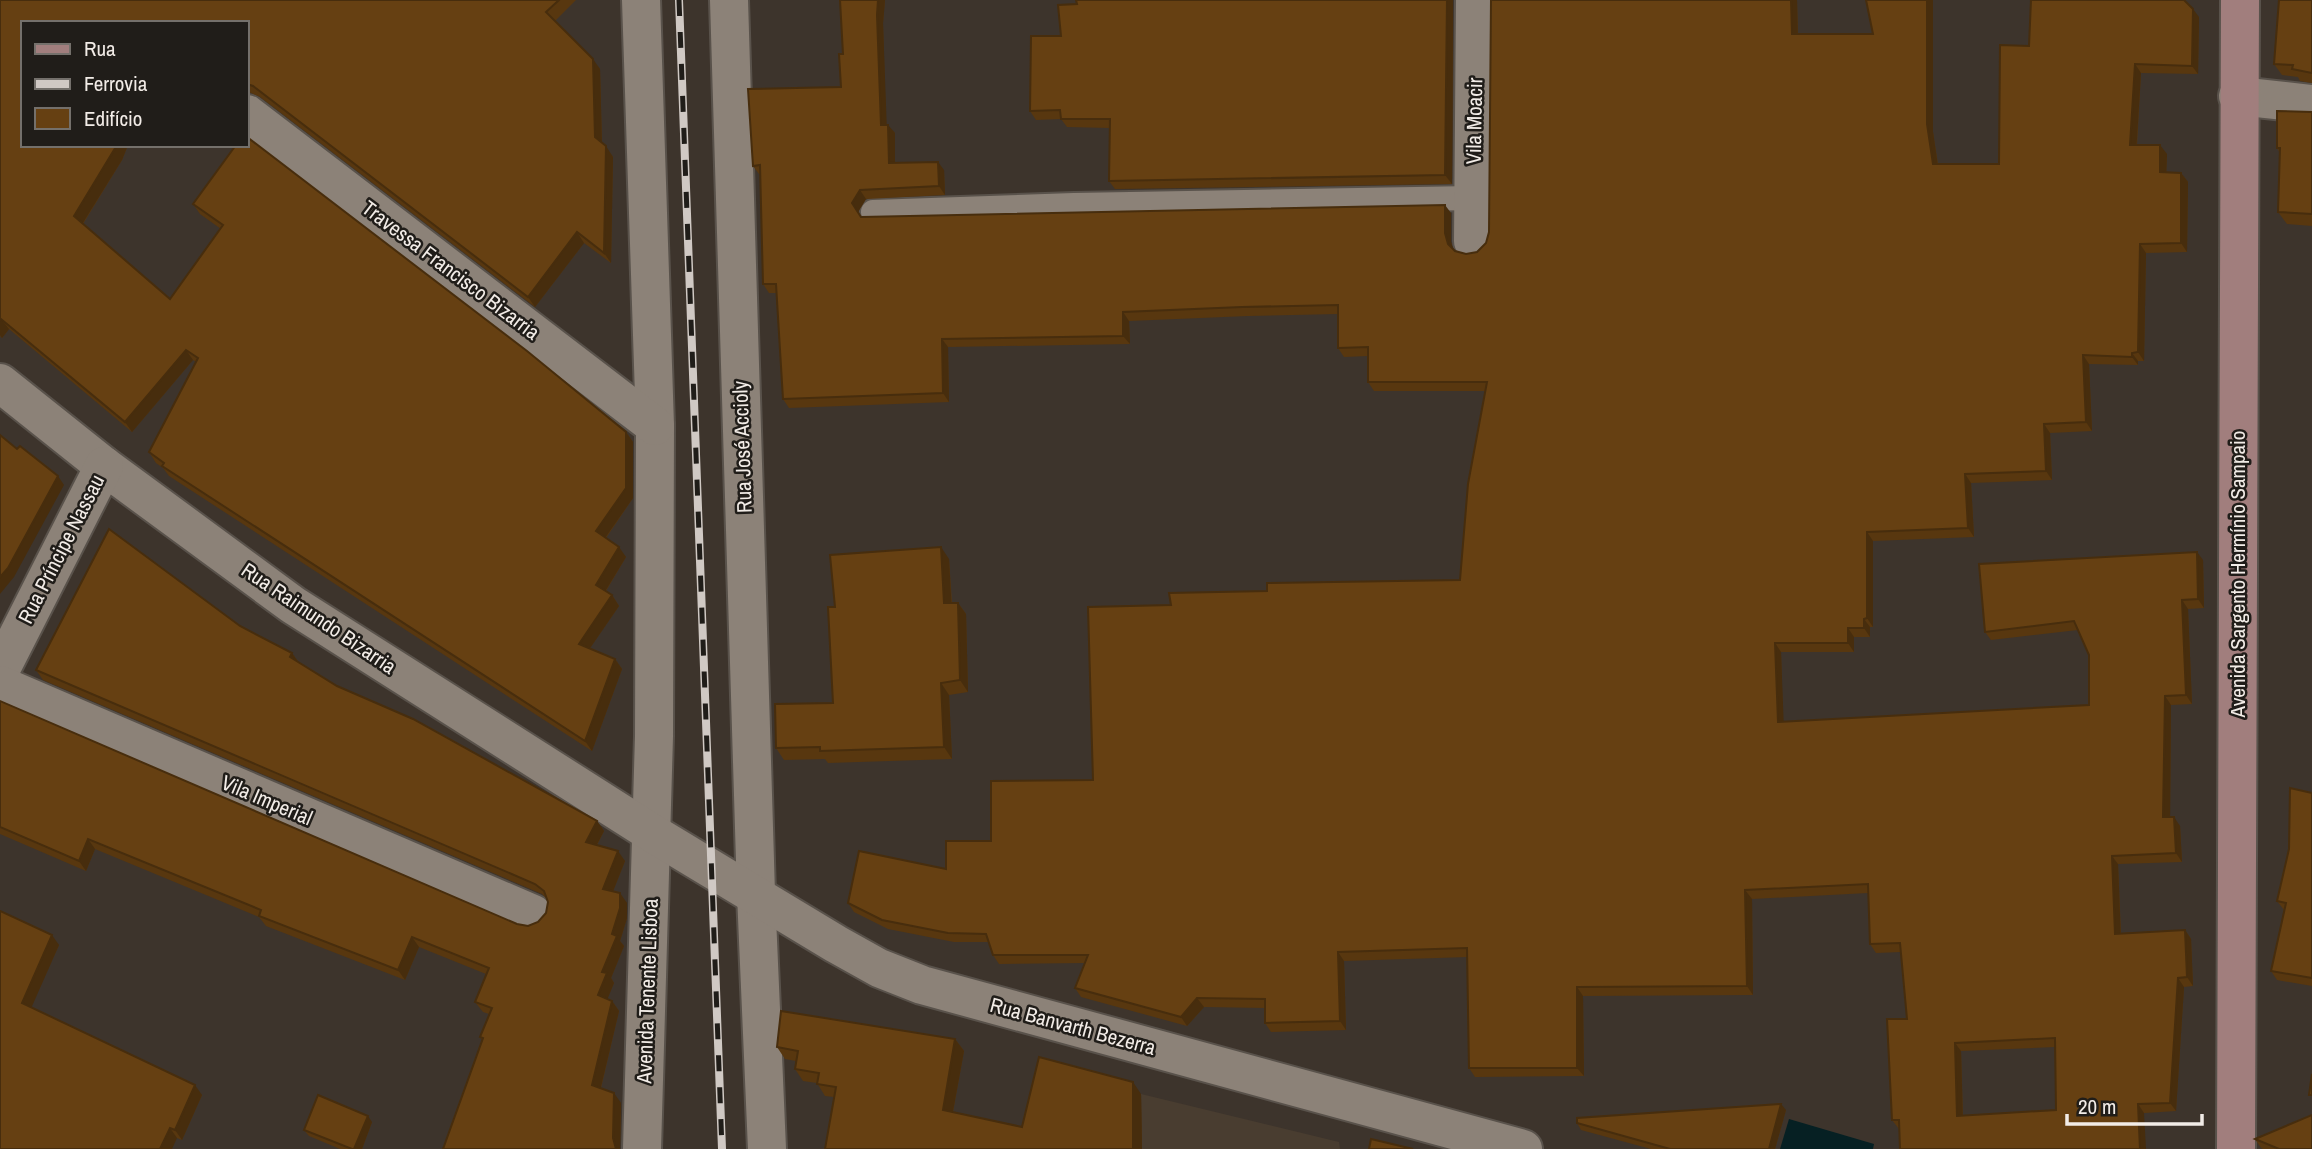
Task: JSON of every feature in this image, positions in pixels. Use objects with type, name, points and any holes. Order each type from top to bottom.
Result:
[{"type":"main road","name":"Avenida Sargento Hermínio Sampaio","points":[[2236,1149],[2240,0]]},
{"type":"street","points":[[641,0],[655,426],[652,833]]},
{"type":"street","name":"Rua José Accioly","points":[[729,0],[756,894]]},
{"type":"street","name":"Vila Moacir","points":[[1473,241],[1475,0]]},
{"type":"street","points":[[2238,96],[2312,104]]},
{"type":"street","name":"Travessa Francisco Bizarria","points":[[248,115],[655,426]]},
{"type":"street","name":"Rua Raimundo Bizarria","points":[[0,383],[104,466],[293,605],[652,833]]},
{"type":"street","name":"Rua Príncipe Nassau","points":[[0,671],[104,466]]},
{"type":"street","name":"Vila Imperial","points":[[0,685],[533,914]]},
{"type":"street","name":"Rua Banvarth Bezerra","points":[[652,833],[879,968],[922,985],[1523,1149]]},
{"type":"street","name":"Avenida Tenente Lisboa","points":[[642,1149],[652,833]]},
{"type":"street","points":[[756,894],[766,1149]]},
{"type":"lane","points":[[873,212],[1473,198]]},
{"type":"shaded area","points":[[1141,1094],[1339,1142],[1340,1149],[1142,1149]]},
{"type":"water","points":[[1789,1119],[1874,1144],[1873,1149],[1780,1149]]},
{"type":"building","points":[[0,0],[559,0],[546,12],[593,59],[595,137],[606,146],[604,253],[577,232],[528,297],[248,84],[248,21],[21,21],[21,147],[116,147],[74,216],[170,299],[223,225],[193,204],[235,147],[248,147],[248,138],[527,351],[626,432],[626,488],[596,531],[619,547],[596,585],[612,595],[579,644],[615,659],[585,741],[162,466],[164,463],[149,452],[198,358],[186,350],[125,422],[1,319],[0,321]]},
{"type":"building","points":[[840,0],[878,0],[881,125],[888,125],[889,163],[938,162],[939,186],[860,190],[852,203],[861,217],[1445,205],[1445,233],[1448,244],[1455,251],[1466,254],[1477,252],[1486,243],[1489,232],[1491,0],[1791,0],[1792,34],[1873,34],[1866,0],[1927,0],[1927,124],[1933,164],[1999,164],[2000,45],[2029,46],[2031,0],[2184,0],[2193,9],[2192,66],[2135,64],[2130,145],[2160,145],[2160,172],[2181,173],[2181,243],[2140,244],[2138,352],[2132,353],[2132,357],[2083,355],[2086,422],[2044,424],[2046,471],[1965,474],[1968,528],[1867,532],[1867,618],[1864,619],[1864,628],[1848,628],[1848,643],[1775,643],[1778,722],[2089,705],[2089,655],[2074,621],[1985,632],[1979,564],[2197,552],[2198,599],[2182,600],[2186,695],[2165,696],[2163,817],[2174,817],[2176,853],[2112,856],[2115,934],[2185,930],[2187,977],[2178,978],[2170,1103],[2138,1104],[2140,1149],[1900,1149],[1899,1120],[1892,1120],[1887,1019],[1907,1019],[1900,943],[1870,944],[1868,884],[1745,890],[1747,986],[1577,987],[1577,1068],[1469,1068],[1467,948],[1338,952],[1340,1021],[1265,1023],[1265,999],[1197,998],[1181,1017],[1075,988],[1088,955],[993,955],[986,934],[948,933],[882,920],[848,903],[859,851],[946,869],[946,841],[991,841],[991,781],[1093,780],[1088,607],[1171,605],[1169,593],[1267,591],[1267,583],[1460,580],[1468,484],[1487,382],[1368,382],[1368,347],[1338,348],[1338,305],[1242,307],[1123,312],[1123,336],[942,339],[943,393],[783,399],[776,284],[763,284],[760,165],[753,166],[748,89],[841,87],[839,54],[843,54]],"holes":[[[2055,1038],[2056,1110],[1957,1116],[1955,1043]]]},
{"type":"building","points":[[1076,0],[1447,0],[1445,175],[1109,181],[1110,119],[1061,119],[1060,110],[1030,111],[1031,36],[1061,36],[1058,5],[1077,4]]},
{"type":"building","points":[[2279,0],[2312,0],[2312,73],[2292,69],[2293,65],[2274,64]]},
{"type":"building","points":[[2277,111],[2312,112],[2312,214],[2278,212],[2280,148],[2277,148]]},
{"type":"building","points":[[0,435],[17,449],[20,446],[58,476],[8,568],[0,577]]},
{"type":"building","points":[[109,529],[240,626],[292,653],[290,657],[337,686],[413,719],[597,821],[586,842],[618,851],[603,889],[620,893],[620,908],[612,934],[617,936],[602,972],[607,973],[598,995],[612,1001],[592,1085],[614,1093],[613,1138],[616,1149],[443,1149],[492,1008],[475,1002],[489,968],[412,937],[398,970],[259,916],[261,910],[88,839],[79,861],[0,827],[0,701],[517,924],[528,926],[538,922],[546,913],[548,902],[544,891],[535,884],[36,670]]},
{"type":"building","points":[[941,547],[944,603],[958,603],[960,680],[941,683],[944,747],[820,751],[820,747],[776,748],[775,704],[833,703],[828,607],[835,607],[830,555]]},
{"type":"building","points":[[2290,788],[2312,793],[2312,978],[2271,971],[2286,903],[2277,901],[2289,849]]},
{"type":"building","points":[[0,911],[52,935],[22,1003],[195,1085],[175,1130],[170,1128],[160,1149],[0,1149]]},
{"type":"building","points":[[781,1011],[955,1039],[943,1110],[1022,1127],[1039,1057],[1133,1082],[1133,1149],[825,1149],[836,1087],[817,1084],[819,1073],[795,1069],[798,1051],[777,1047]]},
{"type":"building","points":[[2312,1074],[2312,1095],[2309,1095]]},
{"type":"building","points":[[318,1095],[368,1116],[354,1149],[304,1130]]},
{"type":"building","points":[[1781,1104],[1769,1149],[1670,1149],[1577,1123],[1577,1118]]},
{"type":"building","points":[[2312,1115],[2312,1149],[2279,1149],[2255,1139]]},
{"type":"building","points":[[1371,1139],[1413,1149],[1369,1149]]},
{"type":"railway","points":[[679,0],[722,1149]]}]
